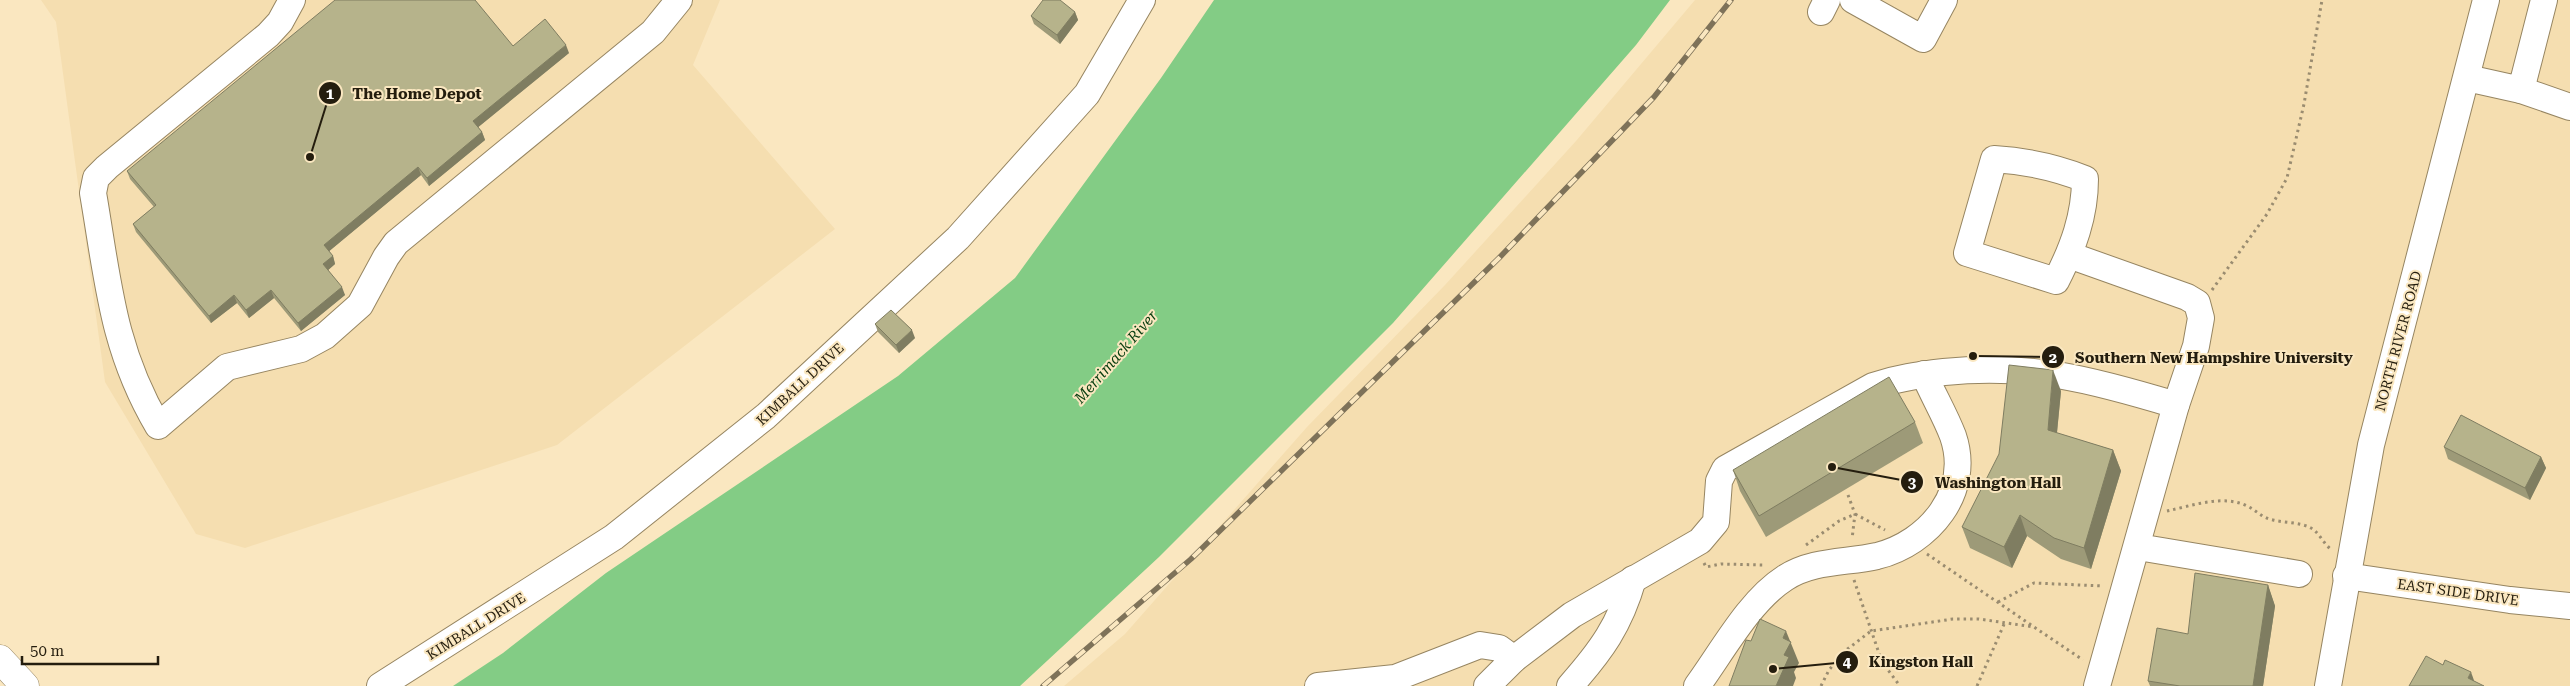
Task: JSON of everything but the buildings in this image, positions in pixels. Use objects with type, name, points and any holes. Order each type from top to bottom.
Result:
[{"type":"highway","points":[[0,659],[25,686]]},
{"type":"highway","points":[[0,680],[7,686]]},
{"type":"street","points":[[292,0],[280,22],[268,35],[106,167],[96,178],[93,193],[114,323],[132,377],[158,426],[227,367],[301,349],[325,336],[360,305],[386,256],[396,243],[653,32],[679,0]]},
{"type":"street","name":"KIMBALL DRIVE","points":[[380,686],[614,537],[766,416],[964,231],[1087,94],[1142,0]]},
{"type":"street","points":[[1853,0],[1923,39],[1944,0]]},
{"type":"street","name":"NORTH RIVER ROAD","points":[[2328,686],[2346,576],[2371,445],[2486,0]]},
{"type":"street","points":[[2522,90],[2544,0]]},
{"type":"street","points":[[2467,78],[2522,90],[2570,107]]},
{"type":"street","points":[[1994,159],[2024,161],[2065,171],[2085,179],[2085,201],[2069,255],[2056,280],[1967,253],[1994,159]]},
{"type":"street","points":[[2069,255],[2187,297],[2197,302],[2200,310],[2201,326],[2176,405],[2138,546],[2099,679]]},
{"type":"street","points":[[1487,686],[1514,659],[1572,615],[1694,545],[1711,530],[1716,522],[1718,481],[1725,469],[1873,386],[1895,378],[1924,374],[1979,369],[2021,369],[2062,374],[2109,384],[2176,405]]},
{"type":"street","points":[[1696,686],[1765,594],[1786,577],[1809,567],[1829,562],[1851,561],[1894,551],[1910,544],[1928,529],[1944,509],[1952,491],[1956,472],[1956,453],[1953,436],[1924,374]]},
{"type":"street","points":[[2138,546],[2299,574]]},
{"type":"street","name":"EAST SIDE DRIVE","points":[[2346,576],[2510,600],[2570,606]]},
{"type":"street","points":[[1570,686],[1598,653],[1615,628],[1633,579]]},
{"type":"street","points":[[1318,686],[1395,678],[1480,645],[1499,648],[1514,659]]},
{"type":"path","points":[[2197,302],[2215,288],[2267,214],[2287,178],[2304,104],[2322,0]]},
{"type":"path","points":[[1848,495],[1854,514],[1851,561],[1854,583],[1882,662],[1900,686]]},
{"type":"path","points":[[2166,511],[2223,501],[2236,502],[2248,506],[2264,518],[2311,528],[2320,536],[2325,546],[2332,550]]},
{"type":"path","points":[[1854,514],[1910,544],[1998,602],[2034,627],[2099,679]]},
{"type":"path","points":[[1798,551],[1838,521],[1854,514]]},
{"type":"path","points":[[1694,545],[1706,567],[1721,564],[1746,566],[1768,564]]},
{"type":"path","points":[[1998,602],[2034,583],[2111,587]]},
{"type":"path","points":[[1821,686],[1829,670],[1845,651],[1871,631],[1954,619],[2005,622],[2034,627]]},
{"type":"path","points":[[1977,686],[2005,622]]},
{"type":"shaded area","points":[[41,0],[720,0],[693,65],[835,229],[557,445],[245,548],[196,534],[105,382],[56,22]]},
{"type":"shaded area","points":[[1695,0],[2570,0],[2570,686],[1064,686],[1125,634],[1307,427],[1445,285],[1576,141]]},
{"type":"water","name":"Merrimack River","points":[[1214,0],[1670,0],[1636,45],[1393,323],[1159,557],[1020,686],[453,686],[503,653],[606,573],[898,376],[1015,278],[1161,78]]},
{"type":"railway","points":[[1043,686],[1191,559],[1499,258],[1654,97],[1731,0]]},
{"type":"place","name":"The Home Depot","points":[[310,157]]},
{"type":"place","name":"Southern New Hampshire University","points":[[1973,356]]},
{"type":"place","name":"Washington Hall","points":[[1832,467]]},
{"type":"place","name":"Kingston Hall","points":[[1773,669]]}]
